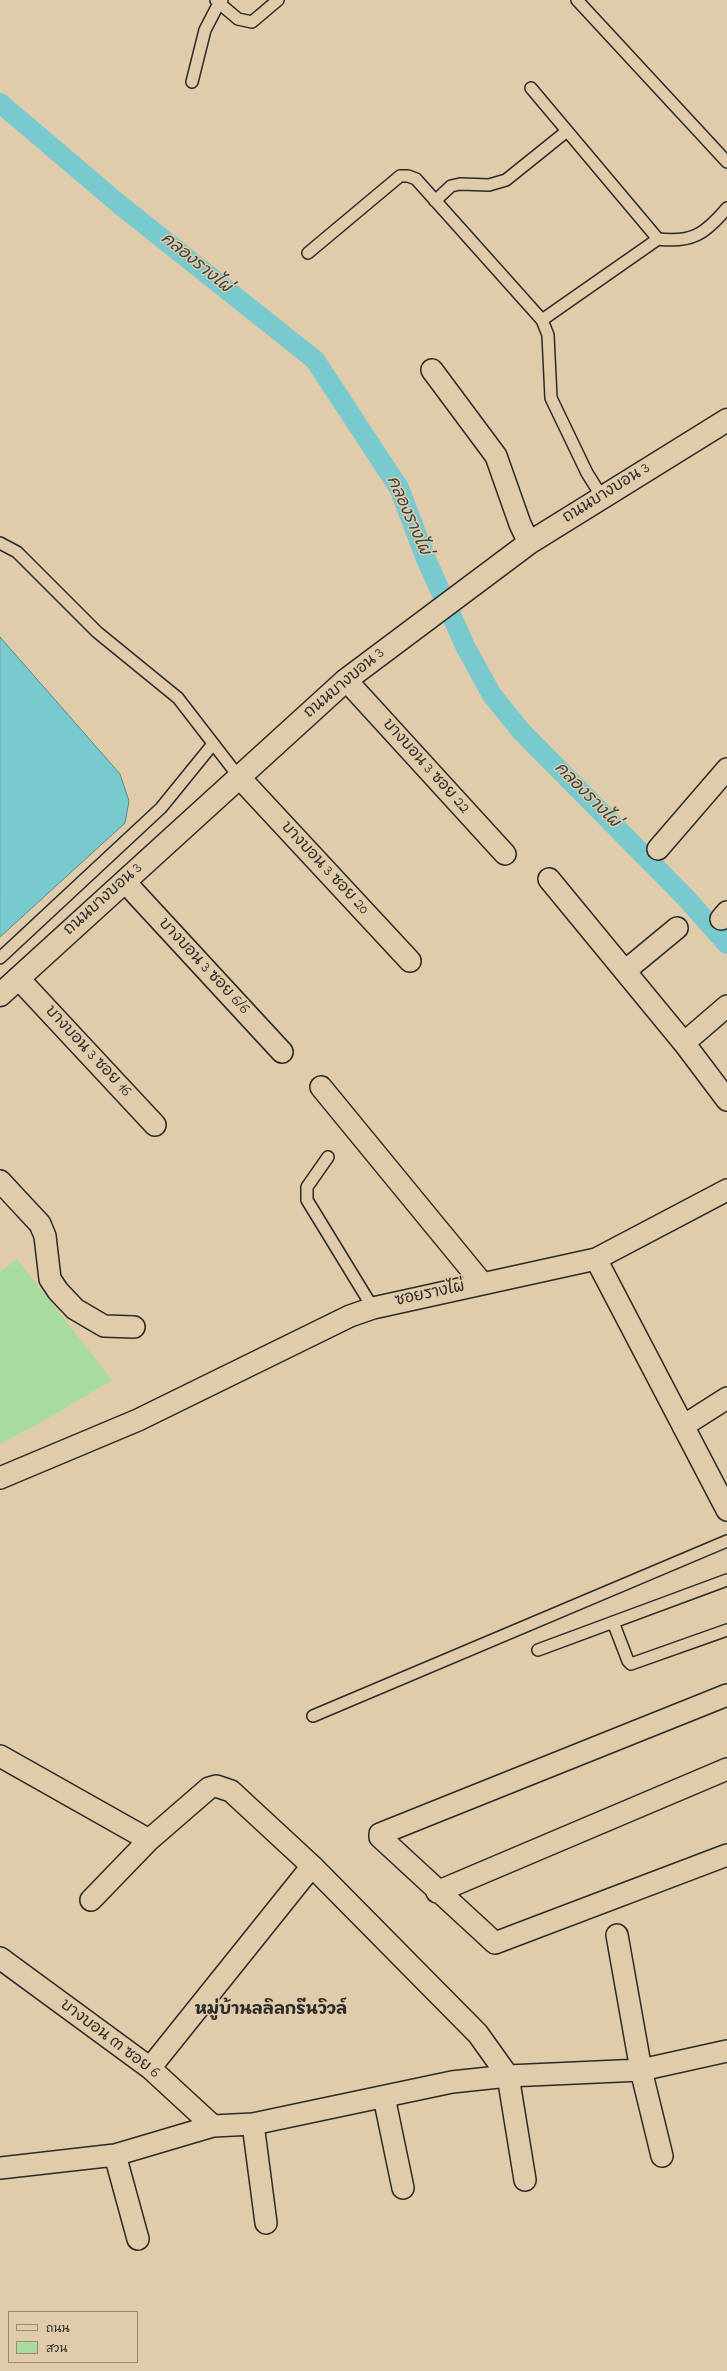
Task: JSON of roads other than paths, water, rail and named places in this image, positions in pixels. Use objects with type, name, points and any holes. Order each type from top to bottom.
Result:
[{"type":"main road","name":"ถนนบางบอน 3","points":[[0,995],[346,680],[419,624],[478,582],[529,542],[727,420]]},
{"type":"street","points":[[432,370],[496,456],[520,524],[529,542]]},
{"type":"street","name":"บางบอน 3 ซอย 22","points":[[346,680],[505,854]]},
{"type":"street","points":[[658,849],[727,769]]},
{"type":"street","name":"บางบอน 3 ซอย 20","points":[[239,777],[410,961]]},
{"type":"street","points":[[549,878],[684,1043],[727,1100]]},
{"type":"street","name":"บางบอน 3 ซอย 6/6","points":[[125,882],[282,1052]]},
{"type":"street","points":[[625,971],[677,928]]},
{"type":"street","name":"บางบอน 3 ซอย 16","points":[[18,978],[155,1125]]},
{"type":"street","points":[[684,1043],[727,1006]]},
{"type":"street","points":[[321,1087],[482,1283]]},
{"type":"street","points":[[0,1180],[40,1224],[45,1236],[50,1279],[58,1291],[75,1309],[104,1326],[134,1327]]},
{"type":"street","name":"ซอยรางไผ่","points":[[0,1478],[138,1420],[350,1316],[373,1308],[596,1259],[727,1190]]},
{"type":"street","points":[[596,1259],[727,1510]]},
{"type":"street","points":[[683,1426],[727,1398]]},
{"type":"street","points":[[727,1695],[380,1834],[380,1840],[495,1943],[727,1855]]},
{"type":"street","points":[[0,1756],[149,1840]]},
{"type":"street","points":[[437,1892],[727,1770]]},
{"type":"street","points":[[91,1900],[149,1840],[209,1788],[216,1786],[231,1791],[312,1866],[478,2034],[508,2076],[525,2180]]},
{"type":"street","points":[[150,2068],[312,1866]]},
{"type":"street","points":[[617,1935],[641,2070],[662,2156]]},
{"type":"street","name":"บางบอน ๓ ซอย 6","points":[[0,1958],[150,2068],[214,2126]]},
{"type":"street","points":[[0,2168],[115,2155],[214,2126],[252,2124],[452,2082],[508,2076],[641,2070],[727,2051]]},
{"type":"street","points":[[384,2097],[404,2188]]},
{"type":"street","points":[[252,2124],[266,2223]]},
{"type":"street","points":[[115,2155],[138,2239]]},
{"type":"lane","points":[[192,82],[205,30],[219,1],[238,19],[252,22],[278,0]]},
{"type":"lane","points":[[576,0],[727,162]]},
{"type":"lane","points":[[531,88],[658,239]]},
{"type":"lane","points":[[435,201],[451,186],[460,184],[489,185],[506,180],[567,131]]},
{"type":"lane","points":[[308,253],[400,176],[408,176],[416,179],[542,320],[548,335],[551,398],[587,473],[602,498]]},
{"type":"lane","points":[[542,320],[658,239],[677,241],[692,238],[719,217],[727,208]]},
{"type":"lane","points":[[0,543],[17,552],[97,632],[178,698],[239,777]]},
{"type":"lane","points":[[0,958],[161,808],[214,744]]},
{"type":"lane","points":[[328,1157],[307,1187],[307,1200],[373,1308]]},
{"type":"lane","points":[[313,1716],[727,1540]]},
{"type":"lane","points":[[538,1650],[727,1580]]},
{"type":"lane","points":[[613,1622],[628,1661],[632,1664],[727,1630]]},
{"type":"water","points":[[0,637],[120,774],[129,801],[125,823],[0,937]]},
{"type":"waterway","name":"คลองรางไผ่","points":[[0,103],[119,204],[315,360],[399,488],[426,559],[466,648],[492,695],[521,731],[686,898],[727,944]]},
{"type":"district","name":"หมู่บ้านลลิลกรีนวิวล์","points":[[271,2011]]}]
